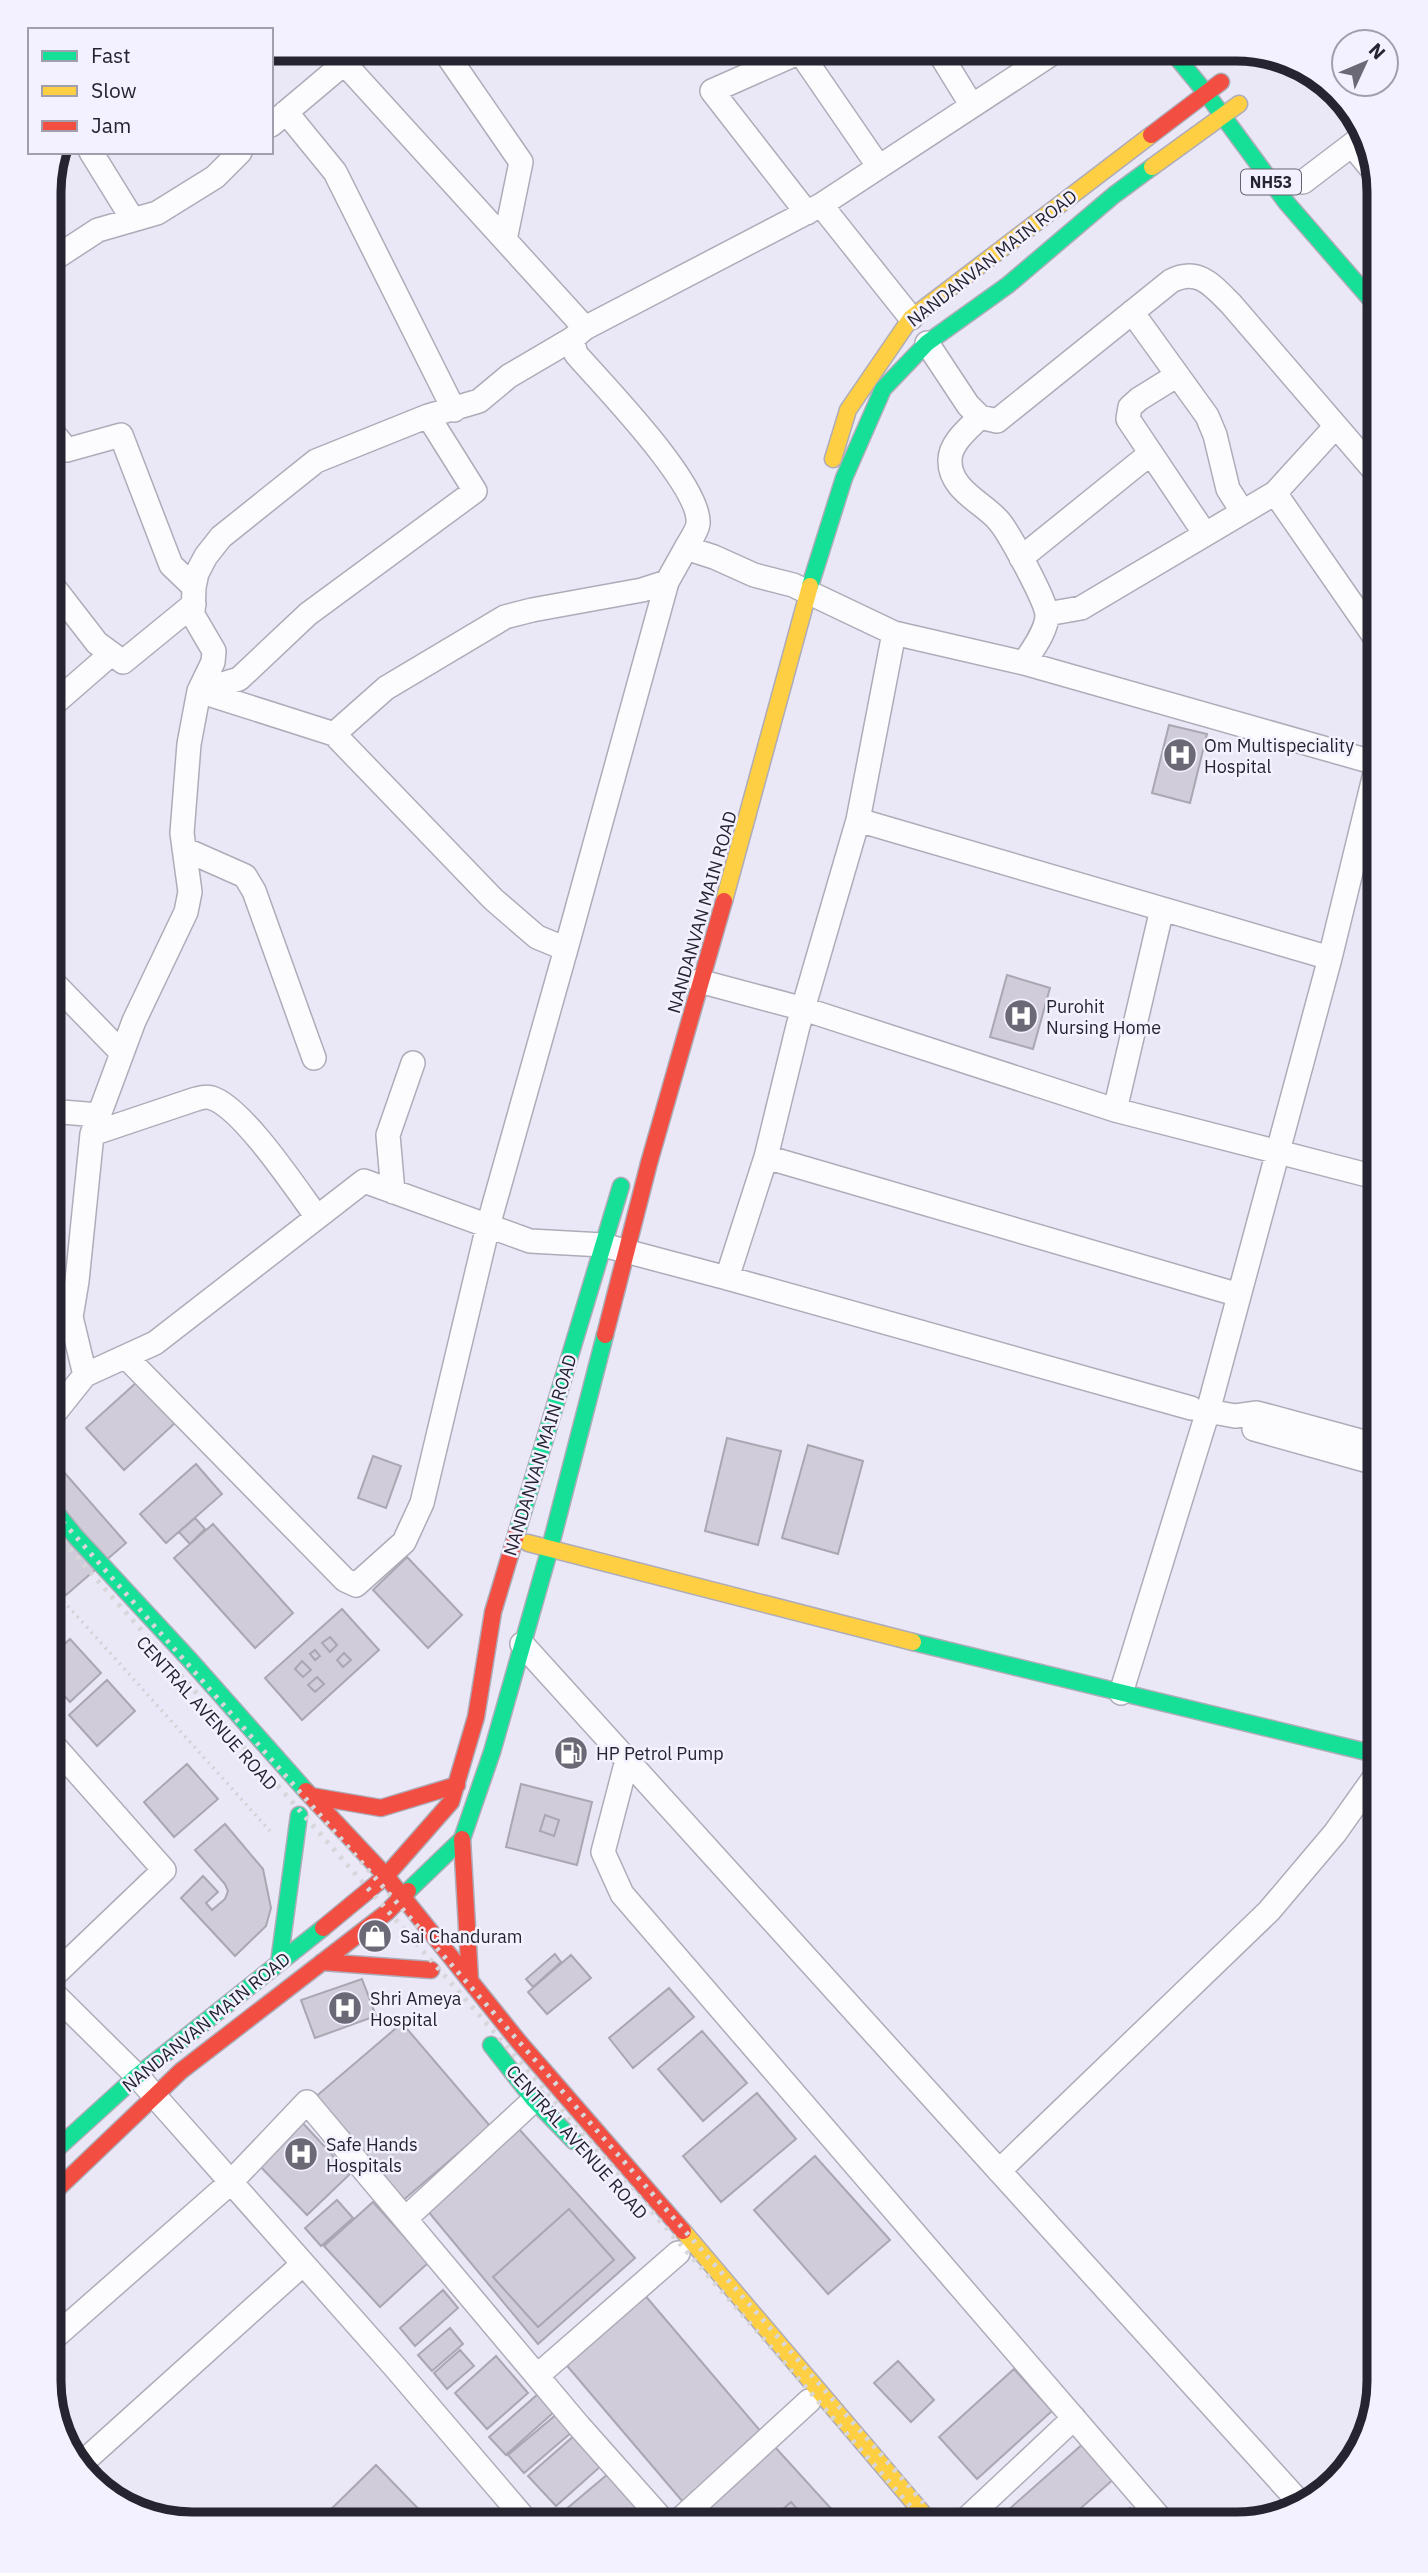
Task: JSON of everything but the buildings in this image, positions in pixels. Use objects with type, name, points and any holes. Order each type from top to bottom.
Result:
[{"type":"main road","name":"NH53","points":[[1181,62],[1286,202],[1367,295]]},
{"type":"main road","name":"NANDANVAN MAIN ROAD","points":[[828,473],[848,411],[911,318],[1206,93],[1217,76],[1242,109],[1223,116]]},
{"type":"main road","points":[[470,1980],[462,1839],[492,1752],[550,1548],[649,1163],[690,976],[771,734],[797,587],[883,389],[928,343],[1008,285],[1114,195],[1223,116]]},
{"type":"main road","name":"NANDANVAN MAIN ROAD","points":[[61,2145],[137,2076],[368,1892],[386,1876],[451,1802],[476,1717],[493,1612],[627,1166]]},
{"type":"main road","points":[[61,1518],[386,1876],[537,2063],[922,2512]]},
{"type":"main road","points":[[515,1540],[1367,1752]]},
{"type":"main road","points":[[311,1796],[381,1808],[457,1785]]},
{"type":"main road","points":[[279,1963],[293,1857],[295,1810],[318,1836]]},
{"type":"main road","points":[[61,2185],[181,2071],[322,1962],[389,1917],[403,1896],[462,1839]]},
{"type":"main road","points":[[354,1877],[389,1917]]},
{"type":"main road","points":[[322,1962],[435,1975],[416,1951]]},
{"type":"main road","name":"CENTRAL AVENUE ROAD","points":[[482,2035],[534,2100],[581,2148]]},
{"type":"main road","points":[[730,2312],[904,2512]]},
{"type":"street","points":[[345,62],[279,118],[335,172],[454,410]]},
{"type":"street","points":[[126,1357],[345,1580],[356,1586],[404,1542],[422,1503],[488,1226],[667,582],[698,524],[694,504],[674,467],[576,354],[579,334],[505,240],[357,62]]},
{"type":"street","points":[[452,62],[521,162],[505,240]]},
{"type":"street","points":[[777,62],[712,91],[911,318]]},
{"type":"street","points":[[807,62],[878,167]]},
{"type":"street","points":[[945,62],[972,106]]},
{"type":"street","points":[[85,1375],[71,1317],[95,1125],[134,1021],[186,912],[190,892],[182,833],[184,801],[194,712],[199,691],[213,662],[214,651],[193,615],[197,573],[206,556],[221,537],[316,461],[428,416],[479,401],[509,376],[579,334],[814,209],[1039,62]]},
{"type":"street","points":[[1303,182],[1356,141]]},
{"type":"street","points":[[91,154],[133,220]]},
{"type":"street","points":[[62,254],[98,230],[157,213],[215,177],[238,154]]},
{"type":"street","points":[[928,343],[968,405],[980,417],[997,422],[1171,281],[1183,274],[1197,276],[1213,286],[1231,304],[1367,462]]},
{"type":"street","points":[[1132,312],[1207,416],[1215,435],[1228,489],[1242,512]]},
{"type":"street","points":[[1176,376],[1130,407],[1128,419],[1205,534]]},
{"type":"street","points":[[199,691],[239,679],[308,614],[474,491],[428,416]]},
{"type":"street","points":[[980,417],[955,444],[950,460],[956,482],[996,518],[1009,534],[1047,614],[1044,629],[1024,663]]},
{"type":"street","points":[[1047,614],[1081,608],[1275,493],[1336,426]]},
{"type":"street","points":[[62,444],[67,450],[121,435],[171,565],[194,595]]},
{"type":"street","points":[[1021,558],[1151,453]]},
{"type":"street","points":[[1275,493],[1367,626]]},
{"type":"street","points":[[686,548],[754,575],[797,587],[894,633],[1024,663],[1367,759]]},
{"type":"street","points":[[334,734],[386,688],[505,617],[642,590],[667,582]]},
{"type":"street","points":[[62,598],[97,643],[123,663],[194,595]]},
{"type":"street","points":[[727,1278],[766,1157],[804,1009],[858,820],[894,633]]},
{"type":"street","points":[[62,697],[111,654]]},
{"type":"street","points":[[199,691],[334,734],[493,899],[537,937],[566,949]]},
{"type":"street","points":[[1121,1693],[1200,1410],[1239,1295],[1330,958],[1367,807]]},
{"type":"street","points":[[858,820],[1330,958]]},
{"type":"street","points":[[184,849],[245,876],[254,891],[314,1058]]},
{"type":"street","points":[[1115,1110],[1162,909]]},
{"type":"street","points":[[690,976],[804,1009],[1115,1110],[1367,1175]]},
{"type":"street","points":[[62,991],[122,1053]]},
{"type":"street","points":[[393,1192],[388,1135],[413,1063]]},
{"type":"street","points":[[62,1115],[95,1125],[195,1098],[211,1097],[228,1108],[265,1146],[317,1217]]},
{"type":"street","points":[[766,1157],[1239,1295]]},
{"type":"street","points":[[61,1404],[85,1375],[155,1343],[364,1181],[530,1241],[603,1245],[1200,1410],[1235,1416],[1257,1413],[1367,1443]]},
{"type":"street","points":[[61,1308],[71,1317]]},
{"type":"street","points":[[1235,1416],[1252,1428],[1367,1461]]},
{"type":"street","points":[[522,1644],[1295,2497]]},
{"type":"street","points":[[61,1754],[164,1870],[61,1968]]},
{"type":"street","points":[[627,1760],[603,1852],[622,1894],[1155,2512]]},
{"type":"street","points":[[999,2171],[1269,1911],[1335,1833],[1367,1788]]},
{"type":"street","points":[[61,2001],[155,2096],[394,2366],[518,2511]]},
{"type":"street","points":[[405,2219],[534,2100]]},
{"type":"street","points":[[61,2331],[230,2183],[307,2102],[537,2376],[655,2511]]},
{"type":"street","points":[[537,2376],[678,2253]]},
{"type":"street","points":[[87,2459],[303,2264]]},
{"type":"street","points":[[689,2511],[809,2401]]},
{"type":"street","points":[[974,2512],[1074,2418]]},
{"type":"path","points":[[61,1599],[293,1857]]},
{"type":"railway","points":[[61,1520],[931,2512]]},
{"type":"railway","points":[[61,1539],[915,2512]]},
{"type":"traffic: fast","points":[[1181,62],[1286,202],[1367,295]]},
{"type":"traffic: fast","points":[[810,586],[844,478],[883,389],[927,343],[1008,285],[1114,195],[1152,167]]},
{"type":"traffic: fast","points":[[517,1532],[621,1186]]},
{"type":"traffic: fast","points":[[408,1891],[462,1839],[492,1752],[550,1548],[605,1335]]},
{"type":"traffic: fast","points":[[61,1519],[306,1791]]},
{"type":"traffic: fast","points":[[913,1642],[1367,1752]]},
{"type":"traffic: fast","points":[[279,1963],[299,1815]]},
{"type":"traffic: fast","points":[[61,2145],[137,2076],[323,1928]]},
{"type":"traffic: fast","points":[[491,2045],[534,2100],[574,2141]]},
{"type":"traffic: slow","points":[[1152,167],[1239,104]]},
{"type":"traffic: slow","points":[[833,459],[848,410],[911,318],[1151,135]]},
{"type":"traffic: slow","points":[[724,901],[810,586]]},
{"type":"traffic: slow","points":[[528,1543],[913,1642]]},
{"type":"traffic: slow","points":[[683,2231],[922,2512]]},
{"type":"traffic: jam","points":[[1151,135],[1221,82]]},
{"type":"traffic: jam","points":[[605,1335],[649,1163],[724,901]]},
{"type":"traffic: jam","points":[[323,1928],[386,1876],[451,1802],[476,1717],[493,1612],[517,1532]]},
{"type":"traffic: jam","points":[[311,1796],[381,1808],[457,1785]]},
{"type":"traffic: jam","points":[[306,1791],[386,1876],[519,2042],[683,2231]]},
{"type":"traffic: jam","points":[[462,1839],[470,1980]]},
{"type":"traffic: jam","points":[[61,2185],[181,2071],[386,1913],[408,1891]]},
{"type":"traffic: jam","points":[[322,1962],[431,1970]]},
{"type":"place","name":"Om Multispeciality Hospital","points":[[1180,755]]},
{"type":"place","name":"Purohit Nursing Home","points":[[1021,1016]]},
{"type":"place","name":"HP Petrol Pump","points":[[571,1753]]},
{"type":"place","name":"Sai Chanduram","points":[[375,1936]]},
{"type":"place","name":"Shri Ameya Hospital","points":[[345,2008]]},
{"type":"place","name":"Safe Hands Hospitals","points":[[301,2154]]}]
